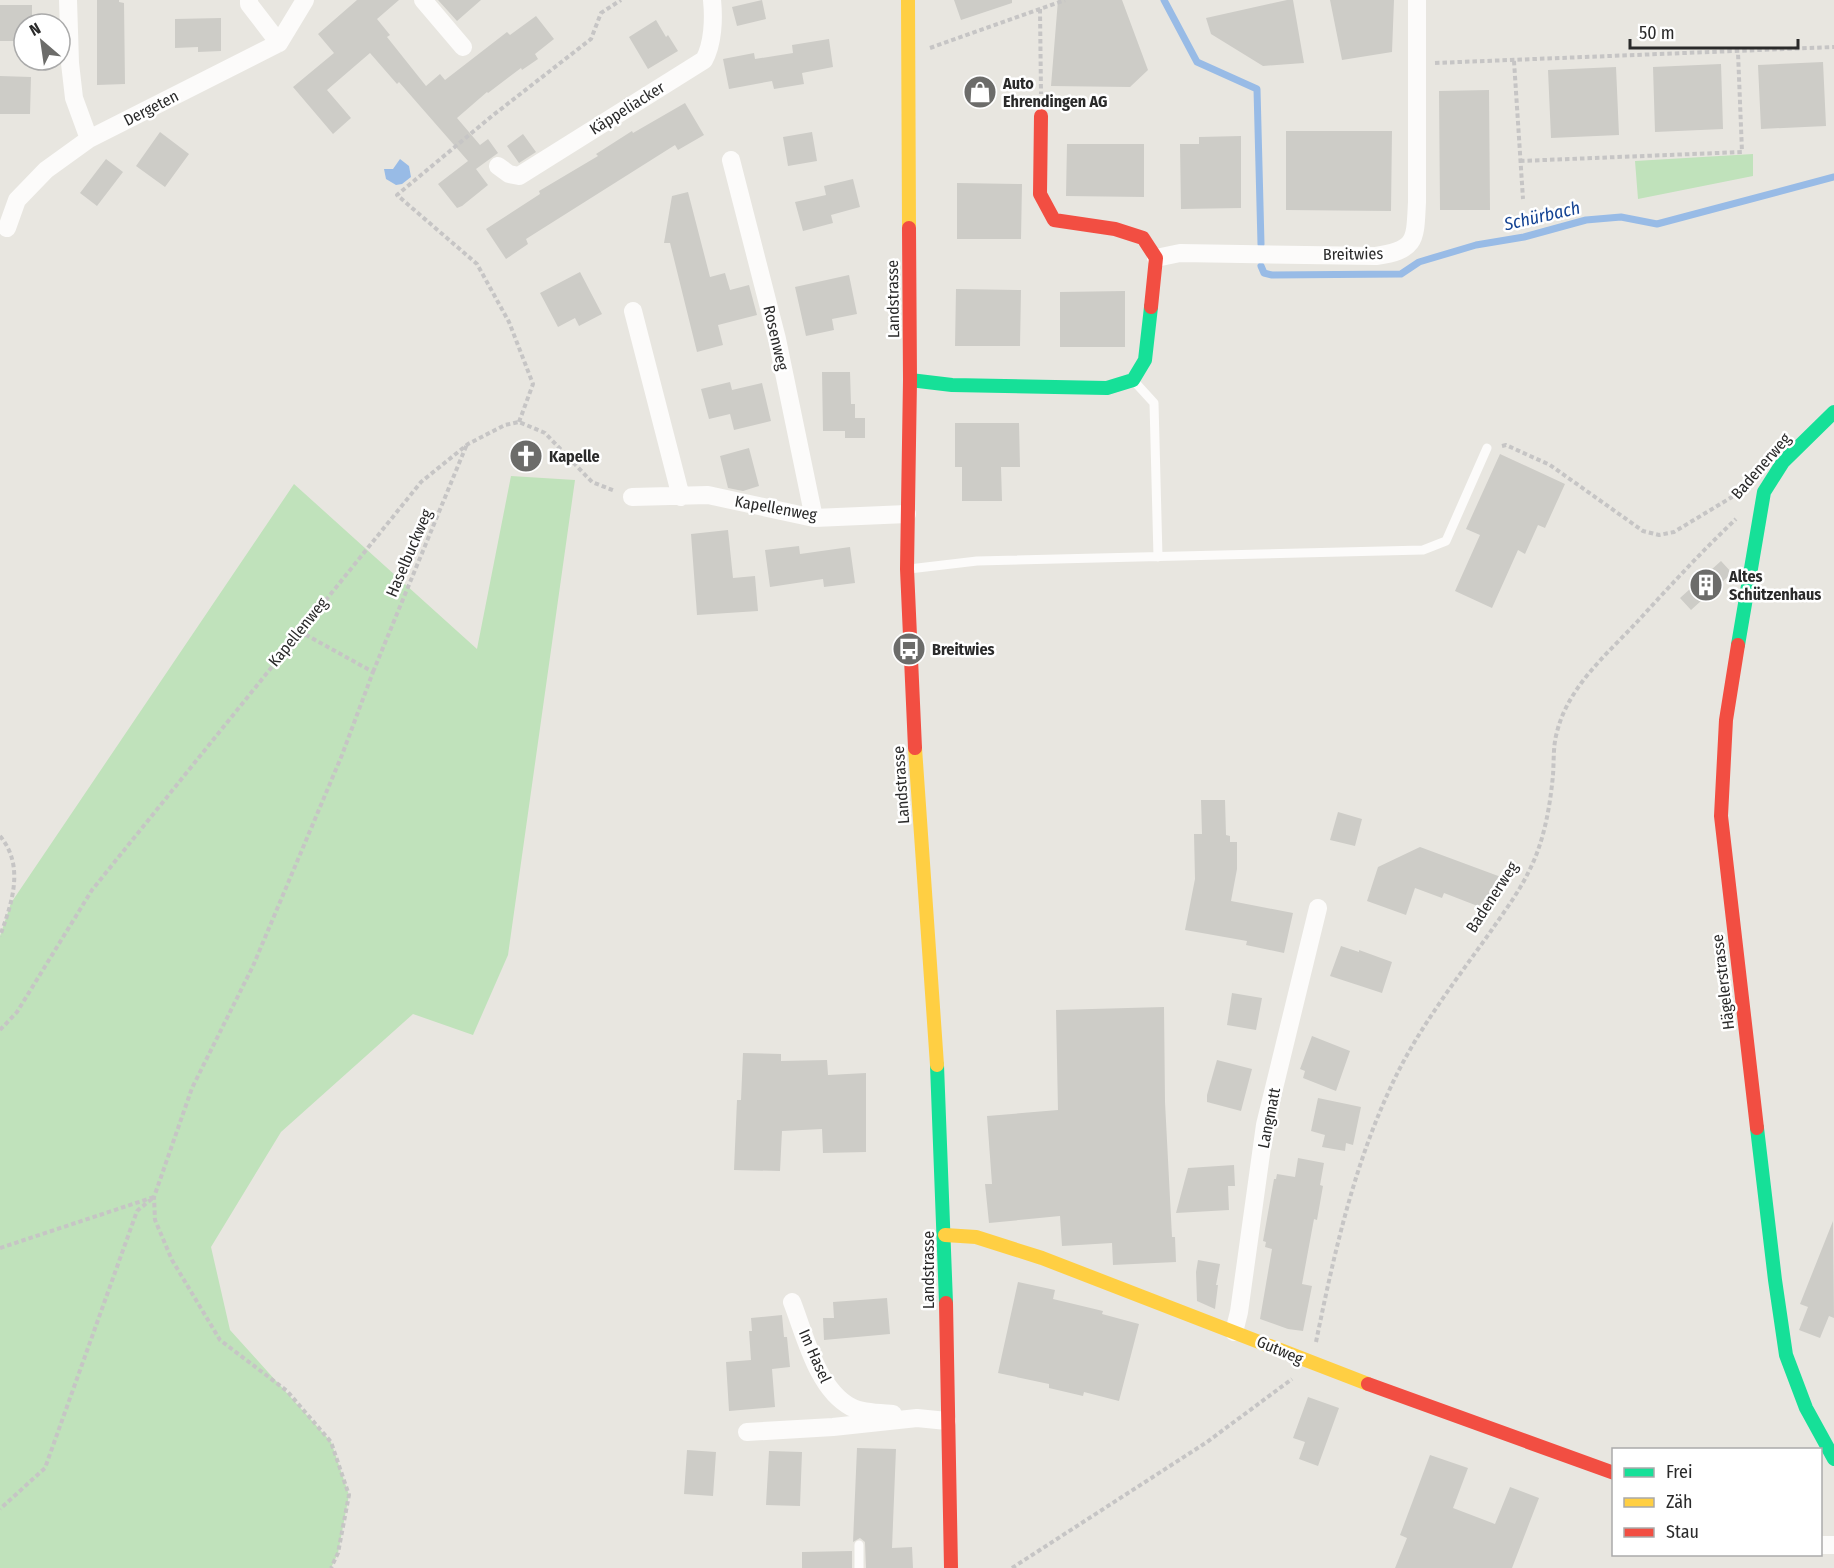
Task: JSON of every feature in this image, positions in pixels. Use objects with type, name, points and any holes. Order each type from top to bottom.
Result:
[{"type":"street","points":[[68,0],[70,63],[74,98],[89,139]]},
{"type":"street","points":[[249,0],[249,4],[279,43],[305,0]]},
{"type":"street","points":[[423,0],[464,47]]},
{"type":"street","name":"Käppeliacker","points":[[498,166],[509,174],[519,176],[704,60],[710,50],[712,0]]},
{"type":"street","name":"Landstrasse","points":[[908,0],[910,380],[907,569],[909,650],[934,998],[945,1235],[951,1568]]},
{"type":"street","name":"Breitwies","points":[[1156,258],[1180,253],[1376,256],[1398,253],[1410,244],[1415,229],[1417,202],[1418,0]]},
{"type":"street","name":"Dergeten","points":[[8,228],[17,201],[46,170],[89,139],[279,43]]},
{"type":"street","points":[[910,380],[952,385],[1107,388],[1133,380],[1145,360],[1156,258],[1143,238],[1115,229],[1054,220],[1040,194],[1041,116]]},
{"type":"street","name":"Rosenweg","points":[[731,160],[777,339],[814,518]]},
{"type":"street","points":[[633,311],[681,497]]},
{"type":"street","name":"Badenerweg","points":[[1764,492],[1783,462],[1834,412]]},
{"type":"street","name":"Hägelerstrasse","points":[[1764,492],[1726,720],[1720,816],[1774,1280],[1786,1355],[1806,1408],[1834,1459]]},
{"type":"street","name":"Kapellenweg","points":[[632,497],[708,495],[814,518],[907,514]]},
{"type":"street","name":"Langmatt","points":[[1234,1332],[1239,1312],[1265,1125],[1318,908]]},
{"type":"street","name":"Gutweg","points":[[945,1235],[976,1237],[1042,1258],[1311,1364],[1612,1472]]},
{"type":"street","name":"Im Hasel","points":[[792,1302],[819,1372],[835,1396],[852,1408],[947,1421]]},
{"type":"street","name":"Im Hasel","points":[[747,1432],[833,1427],[917,1418]]},
{"type":"lane","points":[[1133,380],[1154,403],[1158,557]]},
{"type":"lane","points":[[907,569],[977,561],[1423,550],[1446,541],[1487,448]]},
{"type":"lane","points":[[859,1545],[859,1568]]},
{"type":"path","points":[[621,0],[601,13],[591,39],[396,195],[477,264],[504,313],[533,384],[519,422],[545,433],[592,482],[632,497]]},
{"type":"path","points":[[909,55],[1065,0]]},
{"type":"path","points":[[1040,9],[1041,116]]},
{"type":"path","points":[[1417,63],[1834,47]]},
{"type":"path","points":[[1520,161],[1742,152],[1738,52]]},
{"type":"path","points":[[1514,61],[1523,199]]},
{"type":"path","name":"Kapellenweg","points":[[0,1030],[17,1012],[92,890],[421,482],[468,444],[505,425],[519,422]]},
{"type":"path","name":"Haselbuckweg","points":[[154,1197],[192,1088],[253,966],[342,755],[373,672],[468,444]]},
{"type":"path","points":[[1487,448],[1506,445],[1550,465],[1643,531],[1659,535],[1674,532],[1732,497],[1764,492]]},
{"type":"path","name":"Badenerweg","points":[[1311,1364],[1332,1262],[1351,1191],[1381,1111],[1399,1070],[1426,1025],[1514,898],[1530,870],[1542,838],[1551,795],[1556,733],[1565,708],[1582,680],[1701,552],[1741,514]]},
{"type":"path","points":[[299,631],[373,672]]},
{"type":"path","points":[[0,836],[7,845],[15,872],[11,903],[0,936]]},
{"type":"path","points":[[0,1248],[154,1197]]},
{"type":"path","points":[[154,1197],[155,1220],[172,1260],[220,1340],[287,1391],[331,1442],[349,1495],[338,1553],[331,1568]]},
{"type":"path","points":[[0,1509],[45,1468],[137,1211],[154,1197]]},
{"type":"path","points":[[1012,1568],[1207,1442],[1311,1364]]},
{"type":"green space","points":[[1753,154],[1753,176],[1638,199],[1635,161]]},
{"type":"green space","points":[[511,476],[575,480],[508,955],[473,1035],[413,1014],[281,1132],[211,1247],[230,1330],[331,1442],[349,1495],[338,1553],[331,1568],[0,1568],[0,936],[11,903],[294,484],[477,649]]},
{"type":"water","points":[[400,159],[409,166],[411,177],[402,184],[396,185],[386,179],[384,169],[393,169]]},
{"type":"building","points":[[97,0],[119,0],[124,3],[125,84],[97,85]]},
{"type":"building","points":[[357,0],[399,0],[377,19],[390,35],[387,37],[426,86],[440,74],[445,80],[507,32],[510,35],[536,16],[554,39],[535,54],[538,59],[487,92],[457,118],[480,145],[488,139],[498,153],[476,169],[488,185],[462,206],[457,208],[438,184],[468,161],[399,82],[397,84],[370,53],[327,90],[351,118],[333,134],[293,87],[334,53],[318,34]]},
{"type":"building","points":[[438,0],[481,0],[457,21]]},
{"type":"building","points":[[762,0],[766,19],[737,26],[732,7]]},
{"type":"building","points":[[954,0],[1012,0],[1012,3],[961,20]]},
{"type":"building","points":[[1058,0],[1122,0],[1148,70],[1130,87],[1051,86]]},
{"type":"building","points":[[1293,0],[1304,63],[1263,66],[1211,34],[1206,18]]},
{"type":"building","points":[[1330,0],[1394,0],[1392,52],[1342,60]]},
{"type":"building","points":[[0,5],[32,5],[32,12],[12,12],[12,41],[0,41]]},
{"type":"building","points":[[221,18],[221,51],[198,52],[198,47],[175,48],[175,19]]},
{"type":"building","points":[[656,20],[678,51],[648,69],[629,37]]},
{"type":"building","points":[[829,39],[833,67],[802,73],[804,84],[774,89],[772,81],[729,89],[723,59],[754,53],[755,59],[793,53],[792,45]]},
{"type":"building","points":[[1823,62],[1826,126],[1761,129],[1758,65]]},
{"type":"building","points":[[1721,64],[1723,129],[1655,132],[1653,67]]},
{"type":"building","points":[[1616,67],[1619,135],[1551,138],[1548,70]]},
{"type":"building","points":[[0,76],[31,77],[30,114],[0,114]]},
{"type":"building","points":[[1489,90],[1490,210],[1440,210],[1439,91]]},
{"type":"building","points":[[685,103],[704,135],[678,150],[675,145],[526,239],[528,244],[506,259],[486,229],[540,194],[539,191],[598,156],[596,154],[632,131],[633,133]]},
{"type":"building","points":[[1286,131],[1392,131],[1391,211],[1286,210]]},
{"type":"building","points":[[160,132],[189,154],[165,187],[136,166]]},
{"type":"building","points":[[812,132],[817,161],[788,166],[783,137]]},
{"type":"building","points":[[523,134],[536,152],[519,163],[507,146]]},
{"type":"building","points":[[1241,136],[1241,208],[1181,209],[1180,144],[1199,144],[1199,137]]},
{"type":"building","points":[[1067,144],[1144,144],[1144,197],[1066,196]]},
{"type":"building","points":[[106,159],[123,172],[97,206],[80,193]]},
{"type":"building","points":[[853,179],[860,207],[831,215],[833,223],[803,231],[795,202],[826,195],[824,186]]},
{"type":"building","points":[[957,183],[1022,184],[1021,239],[957,239]]},
{"type":"building","points":[[688,192],[710,277],[725,273],[730,290],[749,285],[757,315],[718,325],[723,345],[697,352],[670,243],[664,243],[672,196]]},
{"type":"building","points":[[580,272],[602,314],[579,326],[575,318],[558,327],[540,293]]},
{"type":"building","points":[[849,275],[857,314],[832,319],[834,330],[806,336],[795,287]]},
{"type":"building","points":[[956,289],[1021,290],[1020,346],[955,346]]},
{"type":"building","points":[[1125,291],[1125,347],[1060,347],[1060,292]]},
{"type":"building","points":[[822,372],[850,372],[851,404],[855,404],[855,418],[865,418],[865,438],[845,438],[845,431],[823,431]]},
{"type":"building","points":[[730,382],[732,390],[762,383],[771,421],[734,430],[730,414],[709,419],[701,389]]},
{"type":"building","points":[[955,423],[1019,423],[1020,467],[1001,467],[1002,501],[962,501],[962,467],[955,467]]},
{"type":"building","points":[[749,448],[759,486],[743,491],[728,488],[720,456]]},
{"type":"building","points":[[1500,454],[1565,484],[1545,528],[1538,525],[1525,554],[1518,550],[1492,608],[1455,591],[1480,535],[1466,529]]},
{"type":"building","points":[[728,530],[733,578],[755,576],[758,611],[697,615],[691,534]]},
{"type":"building","points":[[799,546],[800,554],[850,547],[855,583],[824,587],[823,579],[770,587],[765,550]]},
{"type":"building","name":"Altes Schützenhaus","points":[[1721,561],[1732,573],[1691,610],[1680,598]]},
{"type":"building","points":[[1201,800],[1225,800],[1226,835],[1230,836],[1230,842],[1237,842],[1237,869],[1231,901],[1293,913],[1284,953],[1246,945],[1247,941],[1185,930],[1195,879],[1194,834],[1202,834]]},
{"type":"building","points":[[1338,812],[1362,819],[1355,846],[1330,840]]},
{"type":"building","points":[[1420,847],[1501,877],[1488,910],[1444,893],[1442,898],[1415,888],[1406,915],[1367,901],[1378,867]]},
{"type":"building","points":[[1341,946],[1392,962],[1382,993],[1330,976]]},
{"type":"building","points":[[1232,993],[1262,998],[1256,1030],[1227,1025]]},
{"type":"building","points":[[1164,1007],[1165,1102],[1172,1237],[1175,1237],[1176,1262],[1113,1265],[1112,1243],[1062,1246],[1060,1216],[989,1223],[985,1184],[992,1184],[987,1116],[1058,1110],[1056,1010]]},
{"type":"building","points":[[1312,1036],[1350,1051],[1336,1091],[1303,1078],[1305,1071],[1300,1069]]},
{"type":"building","points":[[743,1053],[781,1054],[781,1061],[827,1060],[828,1075],[866,1073],[866,1152],[823,1153],[822,1129],[782,1131],[780,1171],[734,1170],[737,1100],[741,1100]]},
{"type":"building","points":[[1217,1060],[1252,1069],[1241,1111],[1207,1102]]},
{"type":"building","points":[[1318,1098],[1361,1107],[1353,1145],[1346,1143],[1345,1151],[1322,1147],[1325,1135],[1311,1131]]},
{"type":"building","points":[[1298,1158],[1324,1163],[1320,1185],[1323,1186],[1317,1220],[1314,1219],[1302,1284],[1312,1286],[1303,1331],[1288,1329],[1260,1319],[1272,1249],[1265,1247],[1266,1242],[1263,1241],[1274,1179],[1277,1174],[1295,1177]]},
{"type":"building","points":[[1234,1165],[1235,1186],[1228,1186],[1229,1210],[1176,1213],[1188,1168]]},
{"type":"building","points":[[1833,1221],[1834,1318],[1829,1316],[1820,1338],[1799,1330],[1808,1307],[1800,1304]]},
{"type":"building","points":[[1198,1260],[1220,1264],[1215,1309],[1197,1301]]},
{"type":"building","points":[[1018,1282],[1055,1290],[1053,1299],[1103,1311],[1102,1314],[1139,1324],[1119,1401],[1084,1392],[1083,1396],[1049,1388],[1049,1384],[998,1373]]},
{"type":"building","points":[[887,1298],[890,1334],[824,1340],[823,1318],[834,1318],[833,1302]]},
{"type":"building","points":[[782,1315],[790,1367],[772,1369],[775,1407],[729,1411],[726,1362],[751,1360],[749,1331],[752,1331],[751,1318]]},
{"type":"building","points":[[1308,1397],[1339,1408],[1318,1466],[1299,1459],[1305,1442],[1293,1438]]},
{"type":"building","points":[[857,1448],[896,1449],[892,1548],[912,1547],[913,1568],[866,1568],[865,1542],[860,1538],[853,1542]]},
{"type":"building","points":[[687,1450],[716,1452],[713,1496],[684,1494]]},
{"type":"building","points":[[769,1451],[802,1452],[800,1506],[766,1505]]},
{"type":"building","points":[[1430,1455],[1468,1468],[1453,1508],[1495,1524],[1510,1487],[1539,1498],[1512,1568],[1395,1568],[1407,1538],[1400,1535]]},
{"type":"building","points":[[852,1551],[852,1568],[802,1568],[802,1552]]},
{"type":"waterway","name":"Schürbach","points":[[1164,0],[1197,62],[1257,89],[1261,244]]},
{"type":"waterway","name":"Schürbach","points":[[1261,266],[1264,273],[1272,275],[1401,274],[1419,262],[1476,245],[1524,237],[1586,220],[1621,217],[1657,224],[1834,177]]},
{"type":"traffic: fast","points":[[910,380],[952,385],[1107,388],[1133,380],[1145,360],[1151,307]]},
{"type":"traffic: fast","points":[[1738,645],[1764,492],[1783,462],[1834,412]]},
{"type":"traffic: fast","points":[[937,1065],[946,1303]]},
{"type":"traffic: fast","points":[[1757,1128],[1786,1355],[1806,1408],[1834,1459]]},
{"type":"traffic: slow","points":[[908,0],[909,228]]},
{"type":"traffic: slow","points":[[915,748],[937,1065]]},
{"type":"traffic: slow","points":[[945,1235],[976,1237],[1042,1258],[1368,1384]]},
{"type":"traffic: jam","points":[[1041,116],[1040,194],[1054,220],[1115,229],[1143,238],[1156,258],[1151,307]]},
{"type":"traffic: jam","points":[[909,228],[910,380],[907,569],[915,748]]},
{"type":"traffic: jam","points":[[1738,645],[1726,720],[1721,816],[1757,1128]]},
{"type":"traffic: jam","points":[[946,1303],[951,1568]]},
{"type":"traffic: jam","points":[[1368,1384],[1612,1472]]},
{"type":"place","name":"Auto Ehrendingen AG","points":[[980,92]]},
{"type":"place","name":"Kapelle","points":[[526,456]]},
{"type":"place","name":"Altes Schützenhaus","points":[[1706,585]]},
{"type":"place","name":"Breitwies","points":[[909,649]]}]
